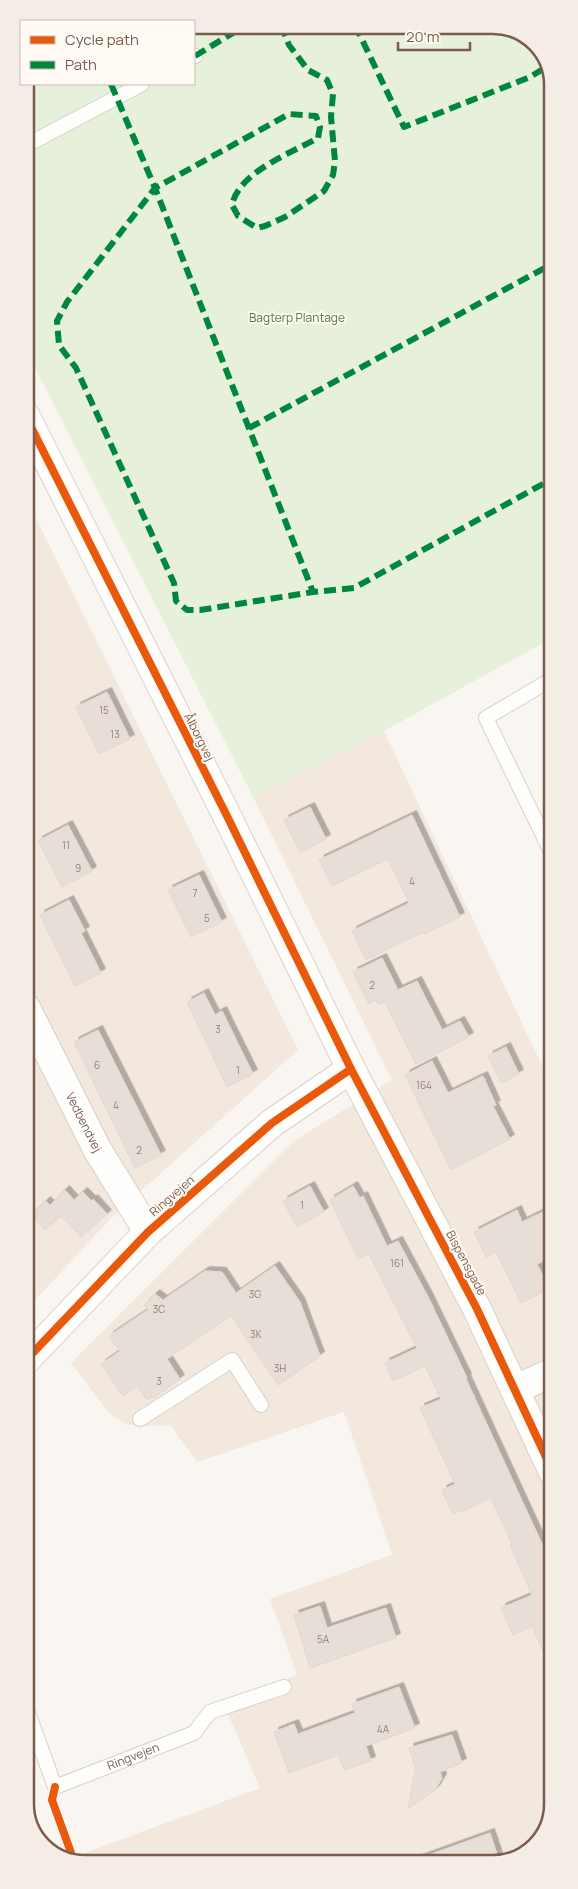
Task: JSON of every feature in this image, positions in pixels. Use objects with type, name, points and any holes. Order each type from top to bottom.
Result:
[{"type":"main road","name":"Ålborgvej","points":[[34,433],[226,814],[351,1069]]},
{"type":"main road","name":"Vedbendvej","points":[[34,1024],[98,1149],[148,1232]]},
{"type":"main road","name":"Ringvejen","points":[[34,1348],[148,1232],[272,1123],[351,1069]]},
{"type":"main road","name":"Bispensgade","points":[[351,1069],[477,1309],[544,1452]]},
{"type":"main road","points":[[516,1389],[544,1376]]},
{"type":"lane","points":[[34,141],[140,85]]},
{"type":"lane","points":[[544,684],[486,718],[544,838]]},
{"type":"lane","points":[[140,1419],[232,1360],[261,1405]]},
{"type":"lane","name":"Ringvejen","points":[[34,1730],[54,1787],[194,1733],[210,1712],[284,1687]]},
{"type":"shaded area","points":[[34,514],[298,1050],[112,1217],[34,1301]]},
{"type":"shaded area","points":[[384,731],[544,1070],[544,1804],[542,1821],[534,1835],[522,1847],[503,1854],[80,1855],[260,1788],[223,1703],[297,1675],[270,1599],[392,1555],[344,1412],[197,1462],[171,1426],[127,1425],[108,1412],[71,1363],[294,1141],[392,1080],[253,797]]},
{"type":"green space","name":"Bagterp Plantage","points":[[195,34],[497,34],[513,38],[527,46],[534,54],[540,65],[544,85],[544,642],[384,731],[253,797],[34,366],[34,85],[195,85]]},
{"type":"building","points":[[107,692],[130,739],[99,754],[76,707]]},
{"type":"building","points":[[310,807],[326,839],[300,853],[284,820]]},
{"type":"building","points":[[412,815],[460,917],[424,934],[423,932],[366,960],[352,931],[409,903],[388,859],[332,886],[319,860]]},
{"type":"building","points":[[68,825],[92,871],[62,887],[38,841]]},
{"type":"building","points":[[199,875],[222,922],[191,937],[168,890]]},
{"type":"building","points":[[69,900],[85,931],[81,933],[101,973],[75,986],[40,915]]},
{"type":"building","points":[[382,958],[398,990],[417,981],[442,1030],[460,1021],[469,1037],[416,1064],[385,1002],[378,1005],[376,1000],[369,1004],[353,972]]},
{"type":"building","points":[[204,993],[215,1015],[222,1011],[253,1074],[227,1087],[187,1002]]},
{"type":"building","points":[[98,1030],[161,1155],[135,1168],[74,1042]]},
{"type":"building","points":[[506,1047],[519,1074],[501,1083],[488,1056]]},
{"type":"building","points":[[432,1061],[448,1093],[483,1076],[496,1105],[493,1106],[510,1139],[451,1170],[405,1075]]},
{"type":"building","points":[[310,1186],[324,1212],[297,1227],[283,1201]]},
{"type":"building","points":[[353,1186],[360,1198],[363,1196],[387,1246],[398,1241],[428,1297],[467,1378],[544,1548],[544,1653],[532,1626],[513,1635],[501,1608],[532,1595],[491,1498],[453,1514],[442,1490],[455,1484],[420,1408],[441,1399],[425,1366],[393,1381],[385,1363],[417,1348],[369,1254],[358,1259],[330,1200]]},
{"type":"building","points":[[65,1190],[74,1200],[83,1192],[92,1201],[93,1199],[107,1214],[81,1237],[50,1205]]},
{"type":"building","points":[[46,1201],[60,1216],[45,1230],[34,1218],[34,1212]]},
{"type":"building","points":[[517,1210],[522,1222],[544,1211],[544,1260],[537,1264],[544,1279],[544,1292],[521,1303],[496,1252],[486,1257],[474,1232]]},
{"type":"building","points":[[275,1266],[300,1302],[320,1356],[278,1385],[231,1316],[167,1359],[180,1379],[152,1399],[151,1397],[147,1400],[137,1386],[123,1396],[101,1364],[120,1351],[109,1336],[148,1310],[144,1305],[155,1294],[163,1300],[205,1271],[222,1272],[236,1293]]},
{"type":"building","points":[[320,1606],[327,1628],[386,1608],[396,1638],[310,1668],[294,1615]]},
{"type":"building","points":[[399,1687],[415,1728],[366,1746],[371,1761],[344,1770],[339,1755],[289,1773],[274,1732],[294,1724],[298,1734],[355,1713],[352,1704]]},
{"type":"building","points":[[452,1735],[462,1763],[440,1772],[442,1778],[435,1790],[408,1809],[416,1769],[409,1748]]},
{"type":"building","points":[[490,1833],[497,1855],[493,1855],[429,1855]]},
{"type":"marked path","points":[[195,56],[231,34]]},
{"type":"marked path","points":[[285,34],[289,45],[308,70],[327,80],[333,94],[331,117],[335,161],[333,175],[324,191],[285,217],[257,228],[238,216],[232,205],[237,193],[255,173],[318,138],[320,127],[316,116],[289,114],[155,188],[67,302],[57,321],[59,345],[76,368],[174,583],[176,601],[187,610],[200,610],[313,592],[354,588],[544,483]]},
{"type":"marked path","points":[[359,34],[404,127],[530,77],[541,70]]},
{"type":"marked path","points":[[111,85],[155,188],[313,592]]},
{"type":"marked path","points":[[249,428],[544,268]]},
{"type":"cycle path","points":[[34,433],[226,814],[351,1069],[477,1309],[544,1453]]},
{"type":"cycle path","points":[[34,1352],[148,1232],[272,1123],[351,1069]]},
{"type":"cycle path","points":[[55,1787],[52,1800],[71,1853]]}]
